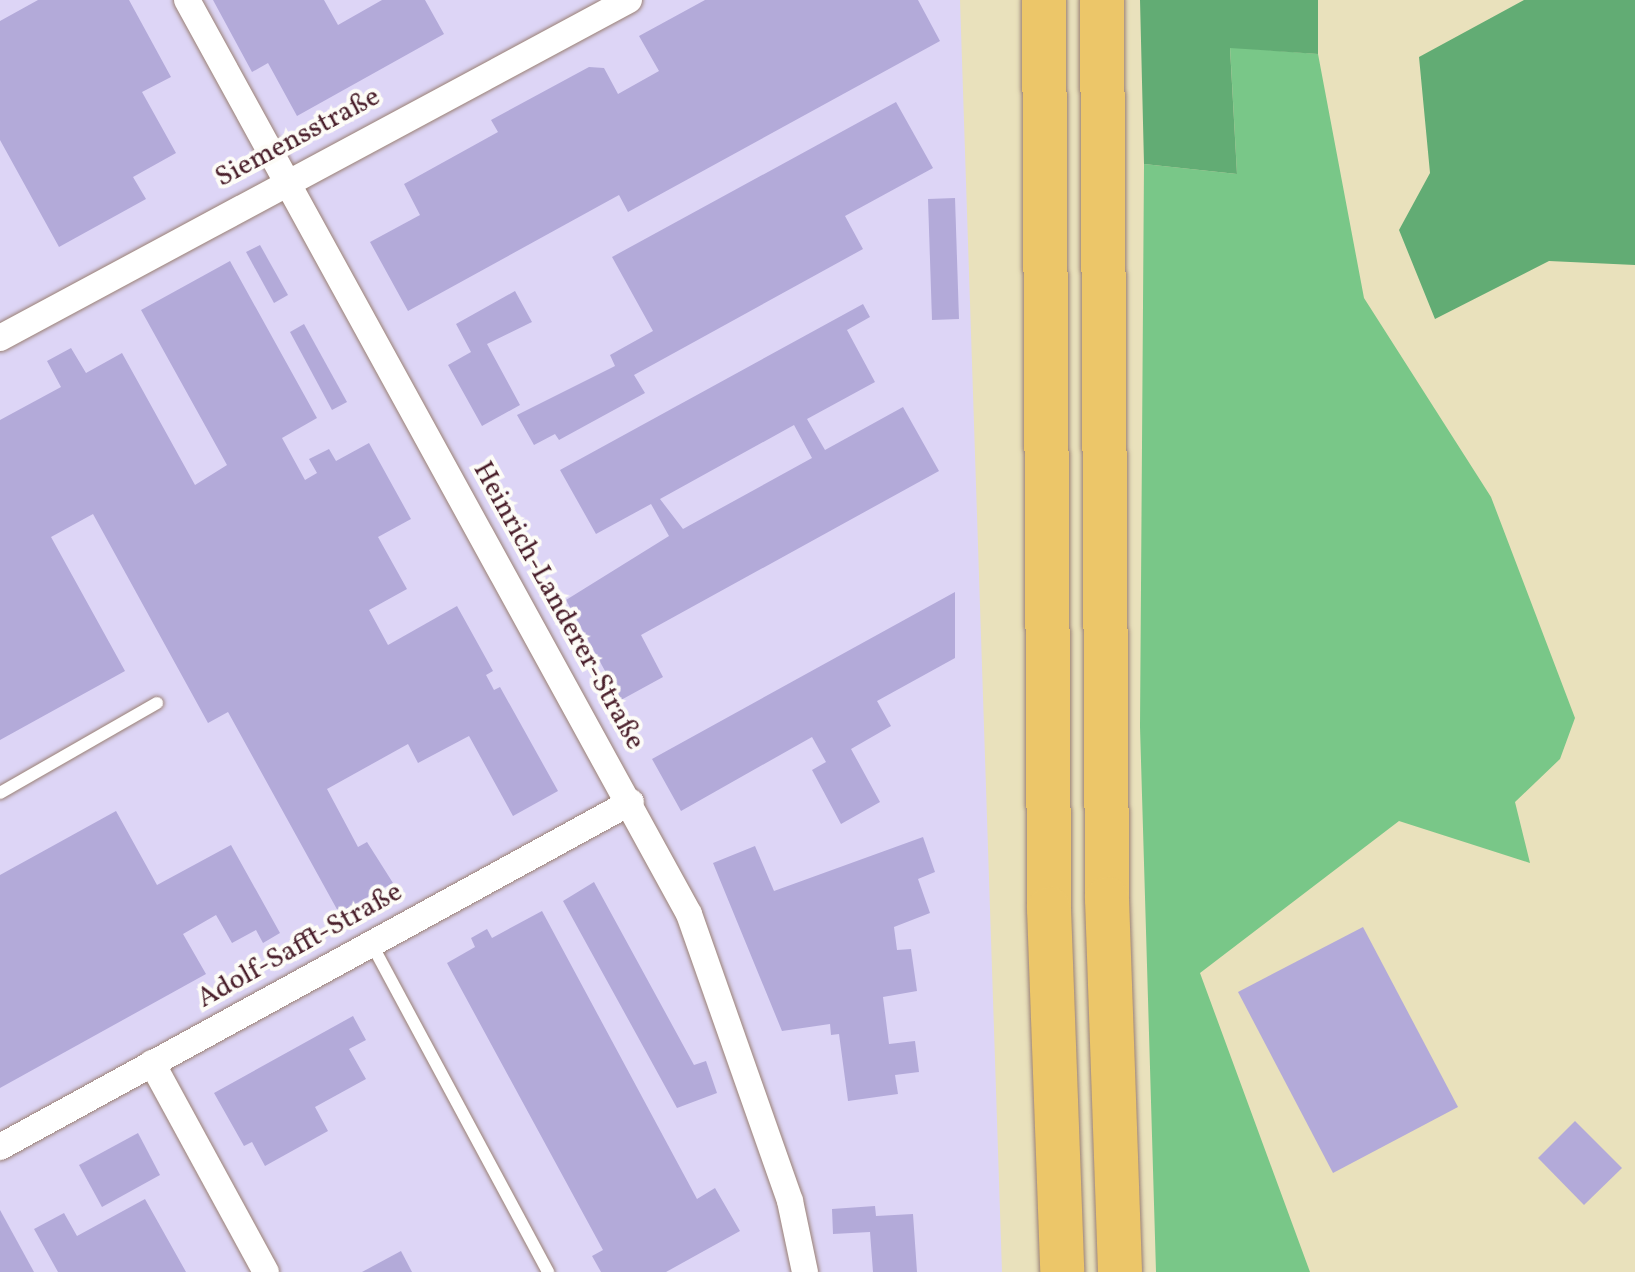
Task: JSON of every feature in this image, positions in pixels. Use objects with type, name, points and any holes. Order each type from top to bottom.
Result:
[{"type":"highway","points":[[1044,0],[1049,909],[1062,1272]]},
{"type":"highway","points":[[1102,0],[1107,899],[1120,1272]]},
{"type":"street","name":"Heinrich-Landerer-Straße","points":[[187,0],[631,802],[689,914],[735,1035],[790,1201],[805,1272]]},
{"type":"street","name":"Siemensstraße","points":[[0,338],[284,180],[629,0]]},
{"type":"street","name":"Adolf-Safft-Straße","points":[[0,1147],[631,802]]},
{"type":"street","points":[[152,1063],[266,1272]]},
{"type":"lane","points":[[0,793],[157,703]]},
{"type":"lane","points":[[371,943],[548,1272]]},
{"type":"shaded area","points":[[0,0],[960,0],[1002,1272],[0,1272]]},
{"type":"green space","points":[[1140,0],[1318,0],[1318,54],[1230,48],[1237,174],[1144,164]]},
{"type":"green space","points":[[1524,0],[1635,0],[1635,265],[1549,261],[1435,319],[1399,230],[1430,173],[1419,57]]},
{"type":"green space","points":[[1230,47],[1318,54],[1364,298],[1491,497],[1575,718],[1560,759],[1515,802],[1530,863],[1399,821],[1200,973],[1310,1272],[1156,1272],[1140,727],[1144,164],[1237,174]]},
{"type":"building","points":[[38,0],[129,0],[171,77],[142,92],[176,153],[133,177],[146,199],[59,247],[0,140],[0,21]]},
{"type":"building","points":[[213,0],[324,0],[338,25],[382,0],[425,0],[444,34],[297,116],[268,63],[252,72]]},
{"type":"building","points":[[705,0],[918,0],[940,41],[628,212],[619,195],[408,311],[370,242],[420,215],[404,184],[498,132],[491,120],[589,67],[604,68],[618,94],[659,71],[639,36]]},
{"type":"building","points":[[896,102],[933,168],[845,216],[863,249],[634,375],[645,393],[559,440],[555,434],[534,445],[517,415],[615,366],[610,355],[653,331],[612,257]]},
{"type":"building","points":[[955,198],[959,319],[932,320],[928,199]]},
{"type":"building","points":[[260,245],[288,295],[274,303],[246,252]]},
{"type":"building","points":[[230,261],[317,418],[282,438],[305,480],[317,473],[309,459],[329,449],[336,461],[369,443],[411,519],[378,537],[407,589],[369,610],[388,645],[457,606],[493,671],[486,675],[494,690],[500,687],[558,791],[513,816],[469,736],[418,763],[408,744],[327,789],[358,847],[367,842],[393,883],[339,913],[228,712],[208,723],[93,514],[51,537],[125,671],[0,740],[0,420],[61,387],[47,361],[71,348],[86,373],[122,353],[195,485],[227,465],[141,310]]},
{"type":"building","points":[[515,291],[532,322],[487,344],[520,405],[482,426],[448,365],[471,352],[456,324]]},
{"type":"building","points":[[863,304],[870,317],[847,330],[875,382],[807,419],[825,450],[903,407],[939,471],[641,635],[663,677],[621,700],[566,600],[669,536],[651,504],[596,534],[560,470]],"holes":[[[794,425],[812,458],[683,529],[660,499]]]},
{"type":"building","points":[[304,324],[347,402],[332,410],[290,332]]},
{"type":"building","points":[[955,592],[955,658],[877,701],[891,726],[851,749],[880,802],[841,824],[812,770],[826,762],[812,737],[681,811],[652,759]]},
{"type":"building","points":[[561,594],[565,600],[554,606],[551,600]]},
{"type":"building","points":[[116,811],[157,885],[231,845],[280,933],[263,943],[256,930],[232,943],[216,915],[183,934],[206,974],[0,1088],[0,875]]},
{"type":"building","points":[[923,837],[935,872],[918,879],[930,913],[894,927],[897,950],[911,949],[917,991],[883,997],[889,1044],[915,1041],[919,1072],[895,1075],[898,1094],[848,1101],[839,1034],[831,1035],[830,1024],[782,1031],[713,863],[755,846],[774,891]]},
{"type":"building","points":[[594,882],[694,1065],[706,1061],[717,1093],[677,1108],[563,901]]},
{"type":"building","points":[[542,911],[697,1199],[715,1188],[740,1231],[666,1272],[601,1272],[592,1256],[603,1250],[447,963],[475,947],[471,938],[487,929],[492,938]]},
{"type":"building","points":[[1363,927],[1458,1107],[1333,1173],[1238,992]]},
{"type":"building","points":[[353,1016],[366,1040],[349,1049],[366,1079],[315,1107],[328,1131],[265,1166],[252,1142],[244,1146],[214,1093]]},
{"type":"building","points":[[1575,1121],[1622,1168],[1584,1205],[1538,1158]]},
{"type":"building","points":[[138,1133],[160,1175],[102,1207],[79,1165]]},
{"type":"building","points":[[145,1199],[186,1272],[58,1272],[34,1229],[64,1213],[77,1236]]},
{"type":"building","points":[[875,1206],[876,1216],[913,1214],[917,1272],[873,1272],[870,1232],[833,1234],[832,1209]]},
{"type":"building","points":[[0,1210],[34,1272],[0,1272]]},
{"type":"building","points":[[401,1251],[412,1272],[362,1272]]}]
